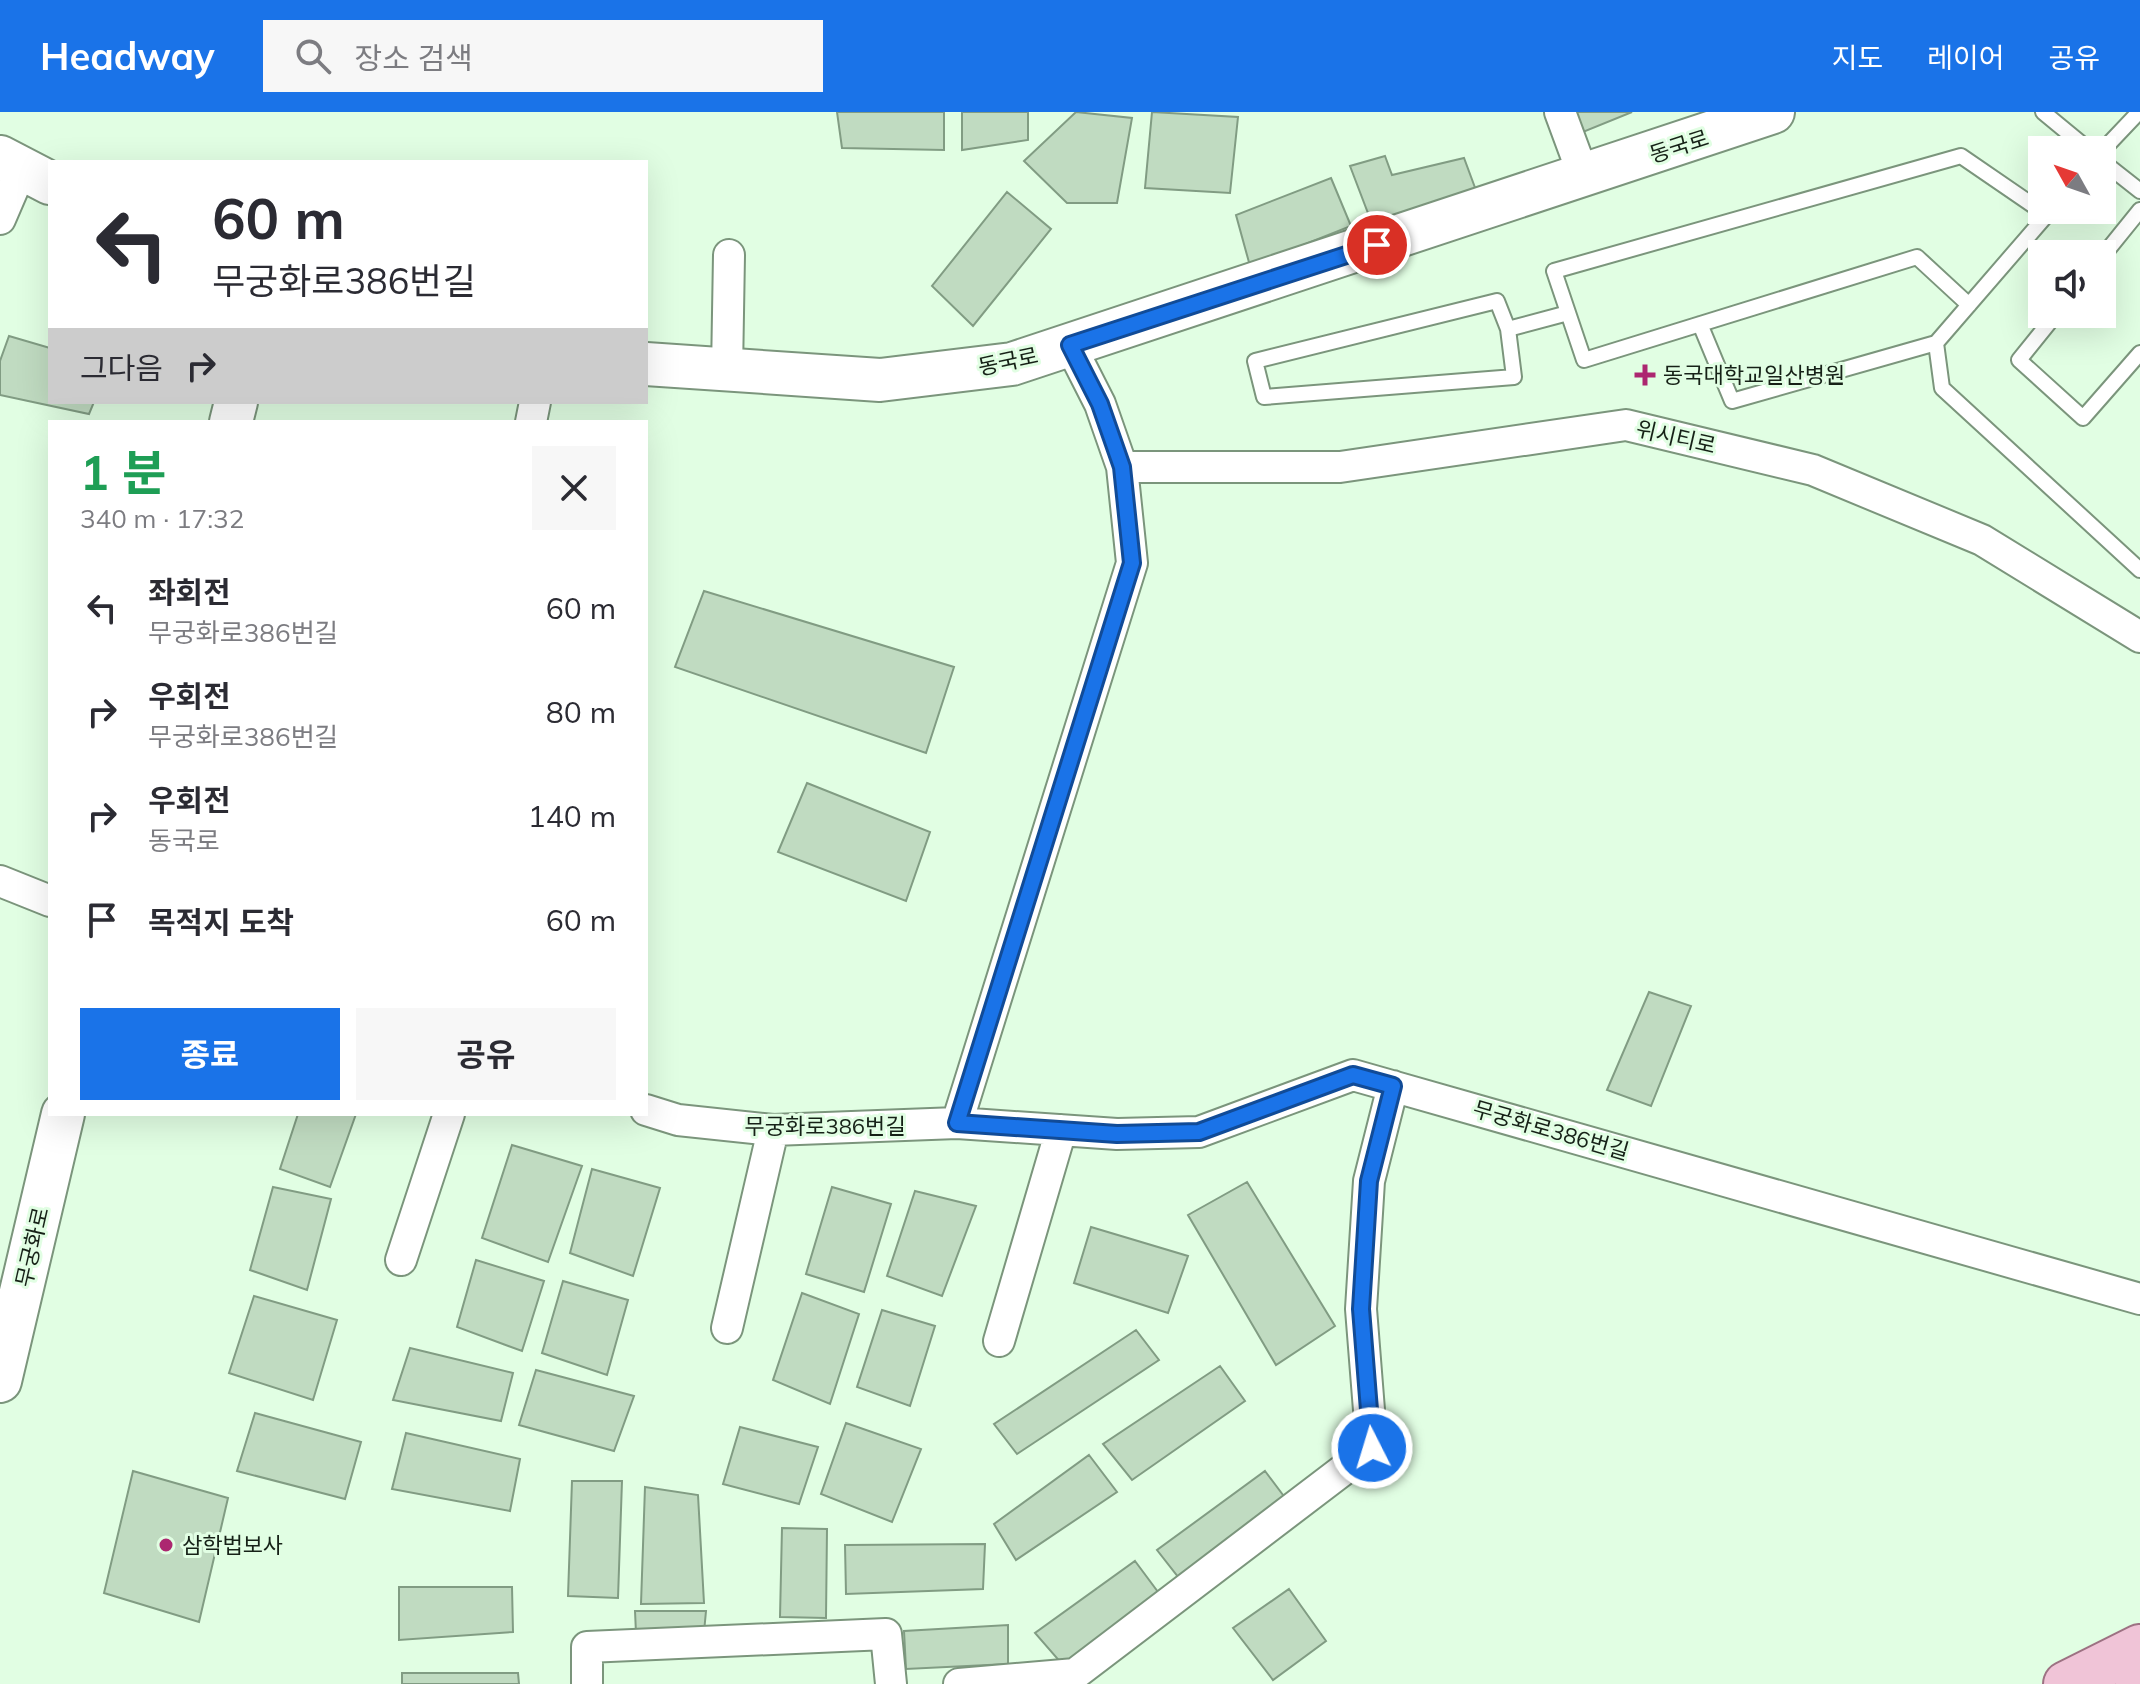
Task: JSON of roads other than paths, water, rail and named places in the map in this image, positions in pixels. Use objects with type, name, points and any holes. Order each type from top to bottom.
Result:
[{"type":"main road","points":[[2066,1684],[2140,1647]]},
{"type":"street","points":[[1560,112],[1584,177]]},
{"type":"street","name":"동국로","points":[[648,364],[880,380],[1012,364],[1773,112]]},
{"type":"street","points":[[0,219],[24,169]]},
{"type":"street","points":[[727,371],[729,255]]},
{"type":"street","points":[[957,1123],[1132,563],[1122,467],[1100,404],[1070,345]]},
{"type":"street","name":"위시티로","points":[[1122,467],[1340,467],[1626,425],[1813,470],[1982,540],[2140,637]]},
{"type":"street","points":[[0,881],[48,900]]},
{"type":"street","name":"무궁화로386번길","points":[[648,1111],[678,1120],[773,1130],[957,1123],[1117,1134],[1199,1132],[1353,1075],[2140,1299]]},
{"type":"street","points":[[959,1684],[1075,1674],[1372,1448],[1361,1309],[1369,1181],[1393,1086]]},
{"type":"street","name":"무궁화로","points":[[0,1381],[63,1116]]},
{"type":"street","points":[[401,1260],[448,1116]]},
{"type":"street","points":[[727,1328],[773,1130]]},
{"type":"street","points":[[999,1341],[1061,1130]]},
{"type":"street","points":[[587,1684],[587,1647],[886,1634],[891,1684]]},
{"type":"lane","points":[[2043,112],[2072,136]]},
{"type":"lane","points":[[2116,136],[2139,112]]},
{"type":"lane","points":[[1969,305],[1917,257],[1584,360],[1554,271],[1961,156],[2028,199]]},
{"type":"lane","points":[[2116,172],[2140,191]]},
{"type":"lane","points":[[2116,240],[2140,210]]},
{"type":"lane","points":[[1700,324],[1732,401],[1936,343],[2039,224]]},
{"type":"lane","points":[[1497,301],[1508,329],[1514,377],[1264,397],[1255,361],[1497,301]]},
{"type":"lane","points":[[1508,329],[1568,313]]},
{"type":"lane","points":[[2045,328],[2019,360],[2083,418],[2140,353]]},
{"type":"lane","points":[[1936,343],[1942,388],[2140,570]]},
{"type":"place","name":"동국대학교일산병원","points":[[1645,375]]},
{"type":"place","name":"삼학법보사","points":[[166,1545]]}]
